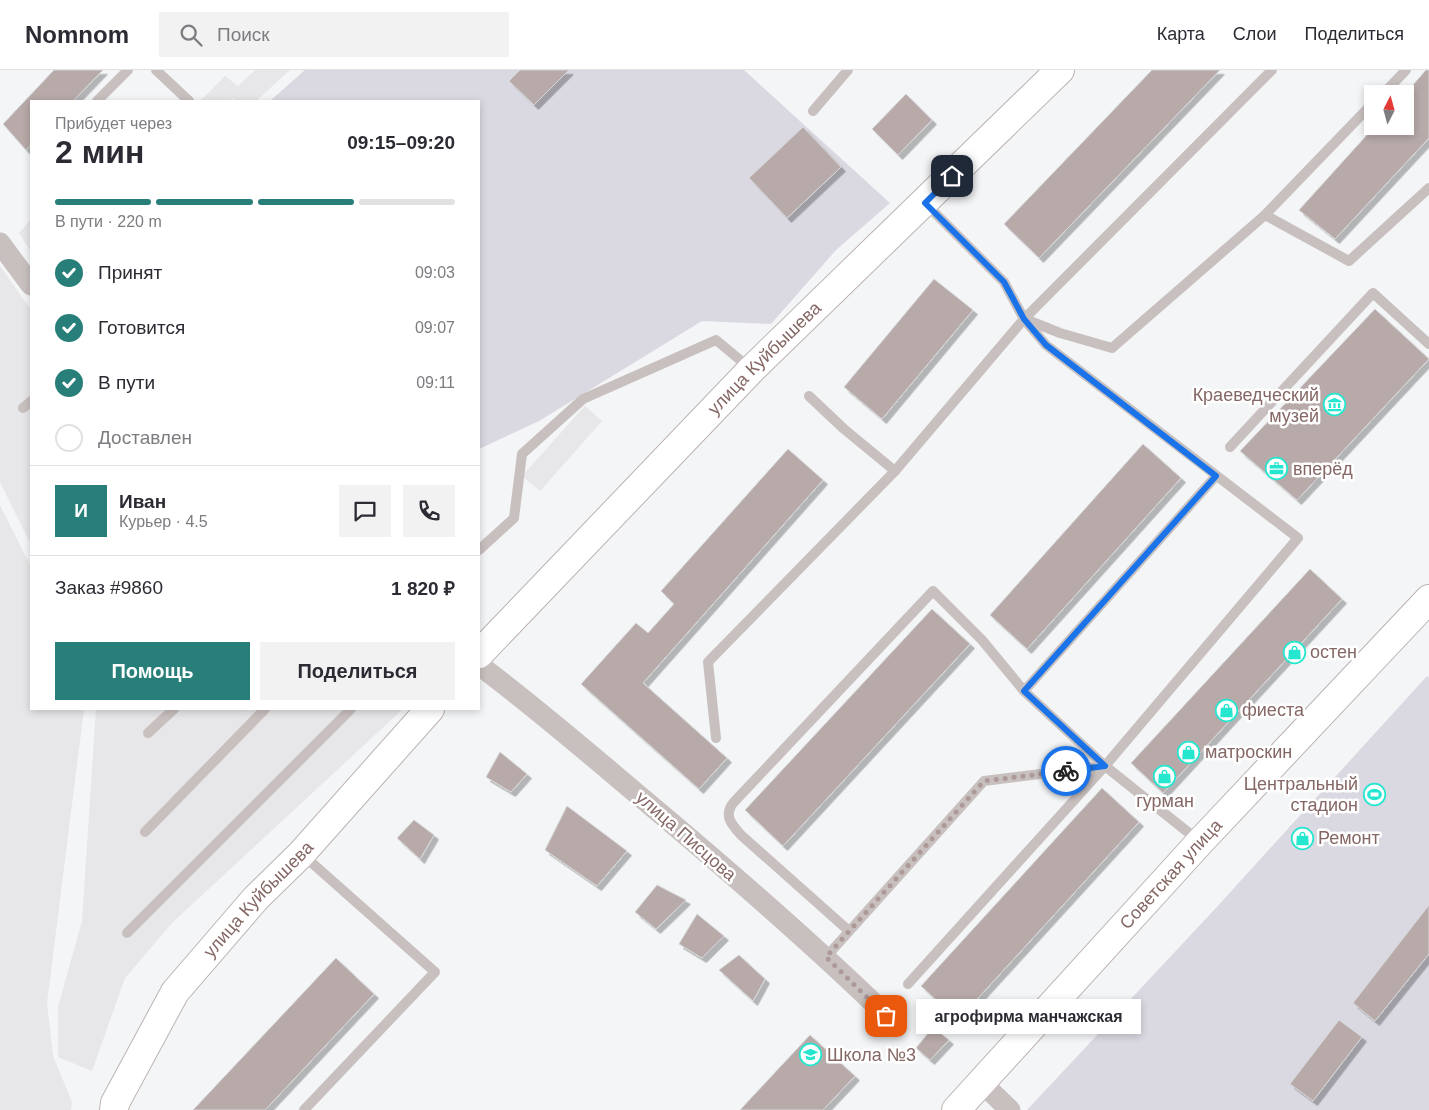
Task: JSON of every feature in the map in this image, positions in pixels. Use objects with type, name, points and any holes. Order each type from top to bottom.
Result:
[{"type":"main road","name":"улица Куйбышева","points":[[480,653],[752,369],[1060,70]]},
{"type":"main road","name":"Советская улица","points":[[956,1110],[1200,842],[1429,599]]},
{"type":"main road","name":"улица Куйбышева","points":[[114,1110],[115,1103],[175,992],[256,898],[301,854],[429,710]]},
{"type":"street","points":[[0,243],[30,285]]},
{"type":"street","name":"улица Писцова","points":[[480,666],[527,701],[826,957],[886,1016]]},
{"type":"street","points":[[981,1082],[1010,1110]]},
{"type":"lane","points":[[99,100],[128,70]]},
{"type":"lane","points":[[156,70],[188,100]]},
{"type":"lane","points":[[813,111],[848,70]]},
{"type":"lane","points":[[716,738],[708,662],[895,471],[1024,319],[1272,70]]},
{"type":"lane","points":[[1392,85],[1406,70]]},
{"type":"lane","points":[[1024,319],[1060,333],[1112,348],[1265,215],[1364,112]]},
{"type":"lane","points":[[1265,215],[1349,261],[1429,188]]},
{"type":"lane","points":[[908,984],[1105,766],[1298,538],[1046,345],[1024,319],[1004,282],[925,203]]},
{"type":"lane","points":[[1230,447],[1373,293],[1429,344]]},
{"type":"lane","points":[[480,549],[514,518],[522,454],[583,399],[716,340],[752,369]]},
{"type":"lane","points":[[809,396],[844,429],[895,471]]},
{"type":"lane","points":[[1024,691],[1216,476]]},
{"type":"lane","points":[[849,931],[732,826],[728,819],[730,806],[933,591],[982,640],[1024,691],[1105,766],[1200,842]]},
{"type":"lane","points":[[148,733],[173,710]]},
{"type":"lane","points":[[145,832],[264,710]]},
{"type":"lane","points":[[126,932],[350,710]]},
{"type":"lane","points":[[826,957],[984,781],[1105,766]]},
{"type":"lane","points":[[301,854],[435,972],[304,1110]]},
{"type":"shaded area","points":[[255,70],[290,70],[257,100],[235,100],[233,98],[231,100],[201,100],[225,76],[238,86]]},
{"type":"shaded area","points":[[305,70],[744,70],[890,203],[836,250],[771,324],[702,321],[539,421],[480,449],[480,100],[271,100]]},
{"type":"shaded area","points":[[30,220],[30,250],[19,233]]},
{"type":"shaded area","points":[[0,266],[30,309],[30,543],[0,482]]},
{"type":"shaded area","points":[[585,406],[602,421],[540,491],[522,476]]},
{"type":"shaded area","points":[[0,505],[30,565],[30,710],[84,710],[47,1003],[53,1056],[72,1102],[71,1110],[0,1110]]},
{"type":"shaded area","name":"Центральный стадион","points":[[1427,676],[1429,678],[1429,1110],[1027,1110],[1215,909]]},
{"type":"shaded area","points":[[96,710],[402,710],[172,923],[125,978],[92,1071],[58,1057],[58,1007],[82,921]]},
{"type":"building","points":[[54,70],[103,70],[74,100],[30,100],[30,146],[26,150],[3,124]]},
{"type":"building","points":[[520,70],[569,70],[534,105],[509,81]]},
{"type":"building","points":[[1152,70],[1220,70],[1039,258],[1004,224]]},
{"type":"building","points":[[1426,70],[1429,70],[1429,138],[1335,239],[1299,210],[1367,135],[1414,135],[1413,85]]},
{"type":"building","points":[[906,94],[932,120],[898,155],[872,129]]},
{"type":"building","points":[[803,127],[841,167],[787,218],[749,178]]},
{"type":"building","points":[[934,279],[973,310],[882,419],[844,387]]},
{"type":"building","name":"Краеведческий музей","points":[[1375,309],[1429,359],[1297,500],[1240,451]]},
{"type":"building","points":[[1143,444],[1181,478],[1027,649],[990,615]]},
{"type":"building","points":[[788,449],[823,480],[643,683],[727,758],[699,789],[581,684],[636,623],[648,633],[674,604],[661,591]]},
{"type":"building","points":[[1310,569],[1342,599],[1163,793],[1131,763]]},
{"type":"building","points":[[932,609],[970,644],[783,846],[745,810]]},
{"type":"building","points":[[500,752],[527,774],[511,792],[486,777]]},
{"type":"building","points":[[1102,788],[1139,822],[958,1020],[921,986]]},
{"type":"building","points":[[567,806],[627,851],[597,886],[545,850]]},
{"type":"building","points":[[414,820],[434,835],[420,859],[397,838]]},
{"type":"building","points":[[657,885],[686,900],[656,929],[635,912]]},
{"type":"building","points":[[1429,905],[1429,954],[1375,1021],[1353,1003]]},
{"type":"building","points":[[697,914],[724,936],[702,958],[679,944]]},
{"type":"building","points":[[739,955],[765,979],[753,1001],[719,970]]},
{"type":"building","points":[[336,958],[374,994],[265,1110],[193,1110]]},
{"type":"building","points":[[1339,1020],[1362,1037],[1313,1101],[1290,1084]]},
{"type":"building","points":[[933,1027],[949,1040],[930,1060],[916,1048]]},
{"type":"building","name":"Школа №3","points":[[810,1035],[855,1076],[823,1110],[740,1110]]},
{"type":"way so far","points":[[886,1016],[826,957],[984,781],[1066,771]]},
{"type":"place","name":"Краеведческий музей","points":[[1335,405]]},
{"type":"place","name":"вперёд","points":[[1277,469]]},
{"type":"place","name":"остен","points":[[1294,652]]},
{"type":"place","name":"фиеста","points":[[1226,710]]},
{"type":"place","name":"матроскин","points":[[1189,752]]},
{"type":"place","name":"гурман","points":[[1165,776]]},
{"type":"place","name":"Центральный стадион","points":[[1374,794]]},
{"type":"place","name":"Ремонт","points":[[1302,838]]},
{"type":"place","name":"агрофирма манчажская","points":[[886,1016]]},
{"type":"place","name":"Школа №3","points":[[811,1055]]},
{"type":"route","points":[[952,176],[925,203],[1004,282],[1024,319],[1046,345],[1216,476],[1024,691],[1105,766],[1066,771]]}]
